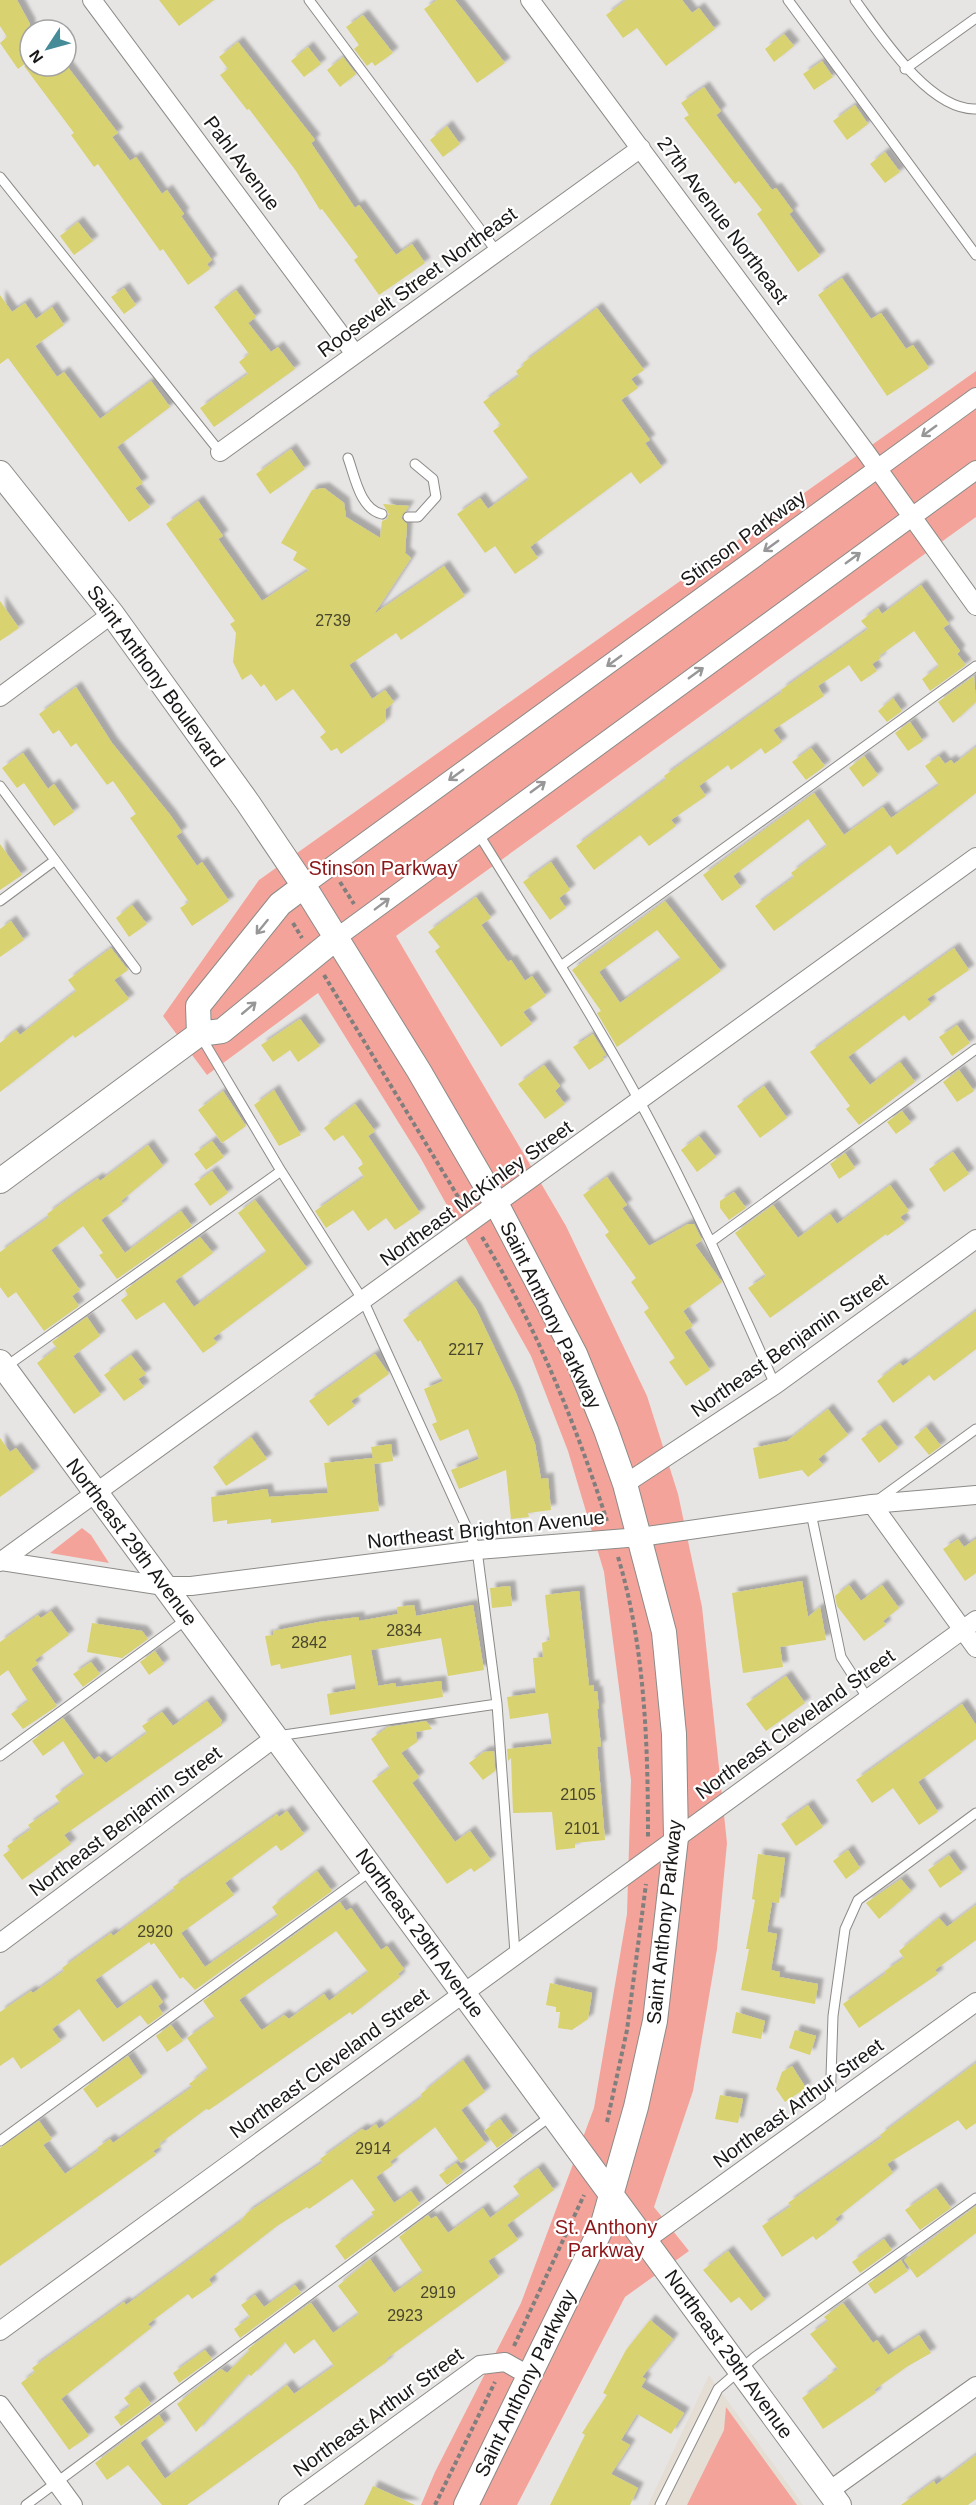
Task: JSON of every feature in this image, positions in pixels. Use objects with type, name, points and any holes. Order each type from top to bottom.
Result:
[{"type":"street","name":"Pahl Avenue","points":[[92,0],[355,354]]},
{"type":"street","name":"27th Avenue Northeast","points":[[530,0],[878,468],[976,606]]},
{"type":"street","name":"Roosevelt Street Northeast","points":[[220,452],[641,148]]},
{"type":"street","name":"Stinson Parkway","points":[[304,886],[976,396]]},
{"type":"street","points":[[0,1181],[199,1034],[222,1031],[335,939],[477,832],[976,470]]},
{"type":"street","name":"Saint Anthony Boulevard","points":[[0,473],[112,614],[187,715],[304,886]]},
{"type":"street","points":[[0,697],[112,614]]},
{"type":"street","name":"Northeast McKinley Street","points":[[0,1562],[364,1302],[976,857]]},
{"type":"street","points":[[199,1034],[198,1006],[280,904],[304,886]]},
{"type":"street","name":"Saint Anthony Parkway","points":[[304,886],[419,1071],[497,1205],[575,1354],[625,1484],[640,1537],[664,1632],[675,1734],[676,1838],[656,2021],[612,2194],[602,2227],[466,2505]]},
{"type":"street","name":"Northeast Benjamin Street","points":[[625,1484],[775,1385],[976,1239]]},
{"type":"street","name":"Northeast 29th Avenue","points":[[1,1367],[276,1736],[834,2498]]},
{"type":"street","name":"Northeast Brighton Avenue","points":[[0,1562],[164,1586],[191,1586],[477,1550],[640,1537],[872,1504],[976,1495]]},
{"type":"street","points":[[872,1504],[969,1625],[976,1648]]},
{"type":"street","name":"Northeast Cleveland Street","points":[[0,2331],[464,1993],[515,1953],[969,1625]]},
{"type":"street","name":"Northeast Benjamin Street","points":[[0,1943],[276,1736]]},
{"type":"street","name":"Northeast Arthur Street","points":[[646,2240],[976,2002]]},
{"type":"street","name":"Northeast Arthur Street","points":[[295,2502],[480,2365],[505,2362],[530,2376]]},
{"type":"street","points":[[834,2498],[976,2386]]},
{"type":"street","points":[[0,2405],[73,2505]]},
{"type":"lane","points":[[309,0],[497,252]]},
{"type":"lane","points":[[788,0],[976,255]]},
{"type":"lane","points":[[855,0],[905,69],[955,107],[976,109]]},
{"type":"lane","points":[[905,69],[976,18]]},
{"type":"lane","points":[[0,177],[220,452]]},
{"type":"lane","points":[[348,458],[365,504],[373,512],[382,514]]},
{"type":"lane","points":[[408,517],[418,517],[436,497],[433,479],[416,464]]},
{"type":"lane","points":[[561,966],[976,666]]},
{"type":"lane","points":[[0,786],[136,969]]},
{"type":"lane","points":[[477,832],[561,966],[640,1101],[712,1241],[775,1385]]},
{"type":"lane","points":[[0,901],[54,861]]},
{"type":"lane","points":[[199,1034],[280,1171],[364,1302],[477,1550],[497,1704],[515,1953]]},
{"type":"lane","points":[[712,1241],[976,1048]]},
{"type":"lane","points":[[1,1367],[280,1171]]},
{"type":"lane","points":[[872,1504],[976,1429]]},
{"type":"lane","points":[[811,1513],[840,1658],[868,1699]]},
{"type":"lane","points":[[0,1756],[189,1618]]},
{"type":"lane","points":[[276,1736],[497,1704]]},
{"type":"lane","points":[[830,2108],[833,2016],[844,1929],[858,1900],[976,1813]]},
{"type":"lane","points":[[0,2141],[373,1869]]},
{"type":"lane","points":[[26,2505],[553,2114]]},
{"type":"lane","points":[[660,2505],[718,2389],[740,2369],[976,2198]]},
{"type":"path","points":[[336,877],[358,911]]},
{"type":"path","points":[[291,921],[302,938]]},
{"type":"path","points":[[325,977],[460,1201]]},
{"type":"path","points":[[485,1243],[528,1321],[558,1387],[583,1445],[607,1521]]},
{"type":"path","points":[[620,1564],[634,1629],[647,1749],[648,1831]]},
{"type":"path","points":[[604,2133],[627,2030],[645,1895]]},
{"type":"path","points":[[512,2349],[583,2197]]},
{"type":"path","points":[[435,2505],[496,2380]]},
{"type":"shaded area","points":[[709,2375],[803,2505],[648,2505]]},
{"type":"green space","name":"St. Anthony Parkway","points":[[976,371],[976,517],[396,936],[566,1226],[647,1396],[678,1494],[702,1607],[727,1843],[717,1949],[693,2091],[654,2207],[689,2251],[625,2297],[517,2505],[421,2505],[435,2472],[521,2303],[594,2108],[627,1914],[631,1780],[604,1572],[568,1451],[531,1356],[420,1157],[318,993],[207,1075],[163,1016],[259,880]]},
{"type":"green space","points":[[82,1528],[91,1535],[109,1563],[50,1553]]},
{"type":"green space","points":[[726,2407],[797,2505],[687,2505],[724,2430]]},
{"type":"building","points":[[0,0],[17,0],[27,18],[18,18],[18,69],[0,43],[7,37],[0,26]]},
{"type":"building","points":[[159,0],[214,0],[179,26]]},
{"type":"building","points":[[437,0],[455,0],[505,63],[477,83],[424,9]]},
{"type":"building","points":[[626,0],[682,0],[692,13],[699,8],[715,29],[666,66],[637,28],[623,38],[606,15]]},
{"type":"building","points":[[363,15],[393,53],[375,66],[372,62],[367,66],[354,49],[359,45],[346,27]]},
{"type":"building","points":[[784,34],[794,46],[774,62],[765,49]]},
{"type":"building","points":[[238,42],[315,140],[311,143],[355,208],[359,205],[396,255],[412,244],[425,263],[379,295],[354,260],[358,257],[322,209],[320,210],[296,171],[220,75],[228,69],[219,57]]},
{"type":"building","points":[[308,47],[321,64],[304,77],[291,61]]},
{"type":"building","points":[[343,57],[356,74],[340,87],[327,70]]},
{"type":"building","points":[[822,61],[833,77],[814,90],[803,74]]},
{"type":"building","points":[[33,78],[76,78],[118,133],[112,137],[130,161],[136,157],[162,194],[167,190],[184,214],[181,216],[212,260],[207,264],[210,269],[188,285],[163,249],[160,251],[98,164],[94,167],[71,135],[74,133]]},
{"type":"building","points":[[704,87],[721,111],[716,115],[772,190],[776,188],[793,211],[789,214],[820,256],[798,272],[757,214],[762,210],[739,181],[735,184],[684,118],[689,115],[681,103]]},
{"type":"building","points":[[855,105],[868,124],[847,140],[833,121]]},
{"type":"building","points":[[447,126],[460,144],[443,157],[430,140]]},
{"type":"building","points":[[885,152],[900,172],[885,183],[870,164]]},
{"type":"building","points":[[78,222],[93,241],[74,255],[60,236]]},
{"type":"building","points":[[842,278],[871,319],[881,313],[906,349],[913,345],[929,368],[887,396],[818,295]]},
{"type":"building","points":[[124,288],[136,305],[124,314],[111,297]]},
{"type":"building","points":[[236,290],[256,317],[248,323],[271,352],[278,347],[295,369],[214,427],[200,408],[248,374],[239,362],[249,354],[214,307]]},
{"type":"building","points":[[0,295],[12,312],[25,303],[36,319],[52,307],[64,325],[35,346],[57,377],[64,372],[100,419],[151,381],[170,407],[117,447],[143,483],[135,488],[150,507],[129,522],[8,358],[0,364]]},
{"type":"building","points":[[597,308],[644,370],[631,379],[638,388],[621,400],[650,440],[645,443],[662,467],[640,484],[631,472],[530,547],[538,558],[515,574],[495,546],[485,553],[457,514],[480,498],[488,509],[529,479],[493,431],[501,425],[483,402],[519,376],[516,371],[524,365],[523,363]]},
{"type":"building","points":[[291,449],[305,469],[270,494],[256,474]]},
{"type":"building","points":[[324,488],[344,503],[346,517],[380,538],[382,521],[387,519],[389,514],[383,504],[409,506],[401,518],[407,524],[405,553],[411,558],[374,614],[444,566],[465,596],[401,640],[396,633],[349,665],[372,699],[385,690],[394,702],[386,709],[385,722],[341,754],[337,748],[331,751],[320,737],[326,732],[293,689],[276,701],[264,684],[261,687],[251,674],[242,680],[233,662],[236,633],[230,624],[235,621],[166,524],[198,501],[223,536],[218,539],[262,601],[309,570],[293,560],[297,552],[281,543],[312,490]]},
{"type":"building","points":[[921,585],[949,624],[943,628],[960,651],[957,654],[966,665],[930,691],[922,679],[939,666],[914,631],[879,656],[881,658],[872,664],[877,671],[861,682],[849,665],[818,686],[824,696],[773,730],[782,742],[765,754],[761,748],[731,770],[728,765],[699,786],[706,796],[671,820],[676,826],[649,846],[640,835],[594,870],[576,846],[666,779],[664,776],[868,629],[861,621],[878,608],[882,614]]},
{"type":"building","points":[[0,601],[19,628],[0,641]]},
{"type":"building","points":[[974,676],[976,702],[953,723],[938,702]]},
{"type":"building","points":[[76,687],[112,743],[182,832],[176,836],[197,866],[202,862],[229,901],[192,926],[180,908],[189,902],[130,818],[136,814],[113,781],[107,785],[76,743],[71,747],[59,730],[53,734],[39,714]]},
{"type":"building","points":[[893,698],[902,711],[887,722],[878,711]]},
{"type":"building","points":[[910,722],[923,741],[908,751],[895,733]]},
{"type":"building","points":[[976,747],[976,793],[897,855],[890,845],[774,931],[755,906],[794,877],[791,873],[827,846],[808,819],[733,876],[741,887],[722,901],[703,875],[814,793],[844,835],[883,807],[891,818],[939,785],[925,766],[939,756],[945,764],[951,760],[954,764]]},
{"type":"building","points":[[811,748],[825,766],[806,780],[792,762]]},
{"type":"building","points":[[23,753],[48,789],[54,784],[74,812],[54,826],[24,783],[17,788],[2,768]]},
{"type":"building","points":[[864,756],[878,775],[863,787],[849,768]]},
{"type":"building","points":[[0,844],[22,875],[0,890]]},
{"type":"building","points":[[551,862],[570,890],[559,898],[566,908],[550,920],[523,882]]},
{"type":"building","points":[[476,897],[491,918],[481,925],[508,962],[511,960],[525,981],[532,976],[546,996],[523,1012],[532,1024],[501,1047],[435,951],[440,947],[428,932]]},
{"type":"building","points":[[665,901],[721,971],[617,1047],[597,1013],[601,1011],[572,970]],"holes":[[[657,930],[681,959],[620,1003],[599,972]]]},
{"type":"building","points":[[132,905],[147,924],[129,937],[116,918]]},
{"type":"building","points":[[11,921],[24,940],[0,957],[0,929]]},
{"type":"building","points":[[111,948],[128,970],[114,980],[129,999],[75,1038],[73,1035],[0,1092],[0,1043],[16,1030],[20,1035],[76,991],[68,980]]},
{"type":"building","points":[[954,948],[969,970],[927,999],[931,1004],[909,1021],[904,1015],[848,1057],[870,1085],[900,1062],[915,1082],[859,1125],[846,1109],[850,1106],[810,1052]]},
{"type":"building","points":[[300,1019],[320,1046],[298,1062],[290,1050],[273,1062],[261,1045]]},
{"type":"building","points":[[957,1025],[970,1043],[952,1056],[939,1037]]},
{"type":"building","points":[[593,1034],[606,1055],[602,1057],[604,1060],[589,1070],[573,1047]]},
{"type":"building","points":[[544,1065],[560,1086],[555,1091],[565,1104],[545,1119],[518,1084]]},
{"type":"building","points":[[959,1070],[974,1091],[957,1102],[943,1082]]},
{"type":"building","points":[[764,1086],[787,1118],[760,1138],[737,1106]]},
{"type":"building","points":[[274,1090],[301,1135],[279,1146],[254,1105]]},
{"type":"building","points":[[223,1091],[246,1126],[222,1143],[198,1110]]},
{"type":"building","points":[[355,1104],[375,1131],[368,1136],[420,1213],[395,1230],[386,1218],[368,1231],[353,1210],[326,1228],[315,1211],[364,1177],[358,1168],[363,1164],[361,1160],[343,1135],[334,1141],[324,1128]]},
{"type":"building","points":[[902,1111],[911,1123],[896,1134],[887,1122]]},
{"type":"building","points":[[699,1136],[716,1157],[697,1172],[681,1150]]},
{"type":"building","points":[[212,1141],[224,1157],[206,1170],[194,1154]]},
{"type":"building","points":[[148,1145],[163,1166],[121,1201],[123,1204],[101,1220],[125,1253],[181,1211],[192,1226],[117,1279],[99,1255],[103,1253],[83,1226],[51,1250],[80,1290],[72,1296],[79,1306],[44,1331],[16,1292],[8,1298],[0,1287],[0,1252],[49,1217],[47,1214],[76,1193],[98,1178],[100,1181]]},
{"type":"building","points":[[953,1152],[969,1174],[944,1192],[929,1169]]},
{"type":"building","points":[[845,1153],[855,1168],[839,1179],[830,1164]]},
{"type":"building","points":[[212,1171],[228,1193],[210,1206],[194,1184]]},
{"type":"building","points":[[607,1177],[627,1205],[622,1208],[649,1246],[688,1224],[694,1224],[702,1240],[695,1245],[722,1282],[683,1311],[693,1326],[684,1332],[710,1370],[686,1386],[669,1362],[675,1358],[644,1312],[649,1308],[631,1282],[636,1278],[605,1235],[609,1232],[583,1195]]},
{"type":"building","points":[[890,1185],[909,1211],[900,1217],[905,1223],[887,1236],[886,1234],[770,1318],[748,1288],[766,1276],[735,1233],[773,1205],[798,1238],[830,1214],[837,1224]]},
{"type":"building","points":[[734,1192],[746,1208],[729,1220],[720,1208],[720,1201]]},
{"type":"building","points":[[255,1200],[307,1268],[213,1338],[217,1343],[203,1353],[164,1302],[136,1320],[121,1300],[128,1295],[125,1290],[200,1237],[213,1253],[175,1281],[194,1307],[263,1255],[266,1251],[238,1213]]},
{"type":"building","points":[[456,1281],[476,1309],[516,1393],[535,1444],[541,1479],[548,1478],[551,1510],[528,1513],[529,1517],[511,1519],[506,1470],[459,1489],[451,1470],[479,1459],[468,1429],[440,1441],[432,1424],[437,1422],[424,1389],[443,1381],[420,1340],[418,1342],[403,1320]]},
{"type":"building","points":[[976,1311],[976,1349],[934,1381],[929,1375],[893,1403],[877,1381],[900,1363],[903,1366]]},
{"type":"building","points":[[87,1317],[100,1336],[73,1356],[101,1395],[74,1414],[37,1363],[57,1348],[52,1342]]},
{"type":"building","points":[[375,1354],[389,1374],[351,1401],[355,1406],[328,1426],[309,1401]]},
{"type":"building","points":[[131,1355],[146,1374],[138,1379],[144,1387],[124,1401],[104,1375]]},
{"type":"building","points":[[828,1409],[848,1435],[818,1459],[823,1465],[808,1477],[802,1470],[759,1479],[753,1448],[787,1441]]},
{"type":"building","points":[[880,1425],[898,1448],[879,1463],[861,1439]]},
{"type":"building","points":[[926,1427],[941,1446],[929,1455],[914,1437]]},
{"type":"building","points":[[251,1437],[267,1459],[226,1486],[213,1467]]},
{"type":"building","points":[[0,1438],[10,1452],[16,1448],[34,1472],[0,1497]]},
{"type":"building","points":[[391,1444],[393,1461],[374,1464],[379,1511],[271,1523],[271,1519],[227,1524],[227,1520],[213,1522],[211,1497],[267,1489],[269,1497],[328,1493],[324,1463],[373,1458],[371,1447]]},
{"type":"building","points":[[958,1539],[964,1547],[976,1539],[976,1573],[965,1581],[943,1549]]},
{"type":"building","points":[[802,1581],[808,1617],[820,1607],[826,1640],[780,1647],[783,1667],[743,1673],[732,1593]]},
{"type":"building","points":[[849,1585],[861,1601],[882,1585],[899,1608],[883,1621],[886,1625],[864,1641],[837,1606],[835,1596]]},
{"type":"building","points":[[510,1586],[512,1606],[492,1608],[490,1588]]},
{"type":"building","points":[[579,1591],[589,1686],[594,1685],[594,1692],[597,1691],[599,1709],[597,1709],[601,1746],[597,1747],[605,1840],[575,1843],[575,1848],[556,1850],[552,1812],[513,1813],[511,1758],[508,1761],[507,1749],[552,1744],[548,1713],[510,1719],[507,1697],[536,1693],[533,1658],[543,1657],[542,1643],[550,1640],[545,1595]]},
{"type":"building","points":[[414,1605],[416,1616],[473,1605],[484,1670],[448,1676],[441,1638],[371,1650],[378,1686],[395,1683],[396,1687],[441,1681],[443,1697],[330,1715],[327,1694],[356,1689],[351,1655],[281,1669],[280,1664],[271,1666],[265,1636],[273,1635],[273,1631],[319,1622],[359,1617],[359,1621],[398,1614],[397,1607]]},
{"type":"building","points":[[51,1611],[69,1635],[35,1660],[38,1664],[31,1669],[57,1706],[23,1729],[11,1714],[28,1701],[8,1670],[0,1676],[0,1642],[38,1615],[41,1618]]},
{"type":"building","points":[[92,1623],[142,1631],[148,1639],[122,1658],[87,1652]]},
{"type":"building","points":[[155,1651],[164,1664],[149,1675],[140,1662]]},
{"type":"building","points":[[91,1662],[100,1674],[83,1687],[73,1674]]},
{"type":"building","points":[[786,1676],[805,1703],[766,1731],[746,1704]]},
{"type":"building","points":[[207,1701],[222,1721],[220,1723],[222,1725],[64,1835],[71,1844],[22,1880],[3,1855],[10,1850],[7,1846],[31,1829],[28,1825],[60,1803],[55,1796],[84,1775],[63,1741],[43,1756],[32,1741],[63,1718],[94,1760],[99,1756],[106,1763],[147,1733],[142,1726],[162,1712],[173,1726]]},
{"type":"building","points":[[962,1704],[976,1725],[976,1739],[918,1782],[938,1812],[919,1825],[893,1788],[872,1803],[856,1780]]},
{"type":"building","points":[[426,1721],[432,1729],[416,1732],[417,1742],[401,1753],[419,1777],[412,1783],[455,1842],[470,1831],[491,1860],[474,1872],[471,1868],[447,1884],[372,1781],[390,1768],[371,1739],[388,1727]]},
{"type":"building","points":[[494,1751],[495,1771],[483,1780],[469,1763],[484,1752]]},
{"type":"building","points":[[808,1805],[823,1827],[796,1846],[781,1824]]},
{"type":"building","points":[[287,1811],[304,1834],[281,1851],[276,1845],[225,1883],[234,1895],[181,1933],[205,1967],[278,1916],[272,1907],[317,1871],[332,1891],[195,1990],[183,1977],[180,1979],[154,1943],[151,1945],[149,1942],[95,1980],[117,2009],[151,1985],[163,2002],[158,2006],[163,2014],[148,2025],[140,2015],[103,2042],[79,2009],[52,2029],[61,2041],[21,2069],[13,2057],[0,2066],[0,2012],[31,1991],[33,1993],[64,1971],[62,1968],[111,1933],[113,1936],[175,1890],[173,1887],[277,1814],[279,1817]]},
{"type":"building","points":[[848,1850],[860,1868],[846,1879],[833,1861]]},
{"type":"building","points":[[758,1854],[785,1858],[779,1903],[772,1902],[767,1932],[777,1934],[771,1970],[780,1972],[779,1977],[818,1984],[815,2004],[741,1990],[749,1949],[746,1949],[755,1900],[752,1899]]},
{"type":"building","points":[[949,1855],[962,1873],[940,1888],[928,1870]]},
{"type":"building","points":[[901,1879],[911,1891],[879,1919],[866,1903]]},
{"type":"building","points":[[340,1902],[346,1911],[351,1908],[381,1950],[387,1946],[404,1969],[398,1974],[400,1977],[352,2015],[350,2012],[209,2110],[206,2109],[159,2144],[161,2146],[153,2151],[156,2155],[0,2266],[0,2148],[39,2121],[52,2139],[43,2145],[65,2174],[99,2150],[97,2148],[110,2139],[113,2143],[192,2087],[189,2084],[208,2069],[187,2038],[215,2018],[203,2001]],"holes":[[[336,1931],[368,1972],[329,2001],[324,1994],[289,2019],[284,2015],[262,2030],[239,2000]]]},
{"type":"building","points":[[976,1905],[976,1940],[935,1970],[938,1974],[859,2028],[843,2004],[904,1958],[899,1951],[939,1918],[947,1927]]},
{"type":"building","points":[[550,1983],[592,1993],[588,2019],[572,2030],[558,2028],[560,2012],[556,2012],[556,2007],[546,2005]]},
{"type":"building","points":[[736,2012],[765,2021],[761,2039],[732,2033]]},
{"type":"building","points":[[171,2025],[183,2041],[167,2052],[156,2036]]},
{"type":"building","points":[[795,2030],[816,2036],[810,2055],[789,2048]]},
{"type":"building","points":[[128,2056],[142,2077],[97,2108],[83,2089]]},
{"type":"building","points":[[463,2060],[485,2092],[461,2110],[486,2144],[461,2163],[435,2127],[390,2162],[393,2165],[376,2177],[394,2203],[411,2191],[420,2204],[345,2260],[335,2246],[374,2216],[371,2212],[375,2210],[352,2179],[309,2209],[307,2207],[277,2226],[209,2279],[212,2285],[192,2299],[188,2294],[148,2324],[151,2328],[61,2399],[89,2436],[69,2450],[21,2383],[35,2372],[32,2368],[124,2302],[126,2305],[172,2272],[240,2222],[247,2213],[323,2162],[320,2159],[362,2129],[366,2131],[376,2124],[379,2129],[422,2097],[421,2094]]},
{"type":"building","points":[[976,2063],[976,2123],[966,2130],[958,2120],[887,2164],[893,2173],[835,2219],[838,2223],[816,2240],[813,2236],[782,2257],[762,2226],[791,2206],[788,2203],[882,2137],[880,2135]]},
{"type":"building","points":[[792,2066],[806,2088],[785,2102],[776,2089],[782,2072]]},
{"type":"building","points":[[720,2095],[743,2099],[738,2123],[715,2119]]},
{"type":"building","points":[[500,2119],[513,2136],[497,2148],[484,2131]]},
{"type":"building","points":[[456,2163],[463,2172],[447,2185],[439,2175]]},
{"type":"building","points":[[538,2168],[554,2190],[507,2225],[518,2240],[488,2261],[499,2277],[386,2359],[388,2361],[187,2505],[162,2505],[128,2465],[107,2480],[95,2463],[159,2415],[165,2424],[140,2443],[165,2479],[287,2385],[294,2394],[334,2366],[314,2339],[294,2354],[285,2342],[251,2376],[248,2374],[196,2432],[177,2404],[221,2369],[227,2373],[249,2351],[248,2349],[311,2303],[333,2333],[359,2314],[338,2286],[370,2259],[394,2293],[423,2272],[399,2237],[428,2215],[431,2219],[436,2216],[448,2233],[483,2208],[490,2218],[520,2196],[513,2186]]},
{"type":"building","points":[[936,2188],[951,2208],[920,2230],[905,2210]]},
{"type":"building","points":[[976,2206],[976,2233],[917,2278],[904,2260]]},
{"type":"building","points":[[884,2239],[892,2250],[860,2273],[852,2262]]},
{"type":"building","points":[[728,2251],[765,2300],[751,2311],[739,2297],[731,2303],[703,2270]]},
{"type":"building","points":[[901,2260],[908,2271],[875,2294],[868,2284]]},
{"type":"building","points":[[295,2285],[301,2293],[240,2338],[234,2329],[250,2317],[241,2305],[255,2295],[264,2307]]},
{"type":"building","points":[[843,2303],[873,2343],[877,2340],[888,2355],[919,2335],[931,2353],[908,2366],[874,2390],[876,2393],[823,2429],[802,2398],[838,2369],[810,2334],[828,2321],[824,2317]]},
{"type":"building","points":[[650,2320],[673,2339],[642,2377],[646,2379],[641,2387],[684,2413],[671,2434],[637,2414],[621,2440],[630,2445],[611,2474],[638,2488],[630,2505],[550,2505],[585,2435],[582,2433],[607,2395],[603,2393],[626,2350]]},
{"type":"building","points":[[205,2350],[212,2359],[179,2383],[173,2373]]},
{"type":"building","points":[[139,2387],[151,2404],[121,2426],[114,2417],[130,2406],[124,2398]]},
{"type":"building","points":[[976,2455],[976,2499],[968,2505],[901,2505],[934,2481],[936,2485]]},
{"type":"building","points":[[373,2486],[415,2505],[364,2505]]}]
